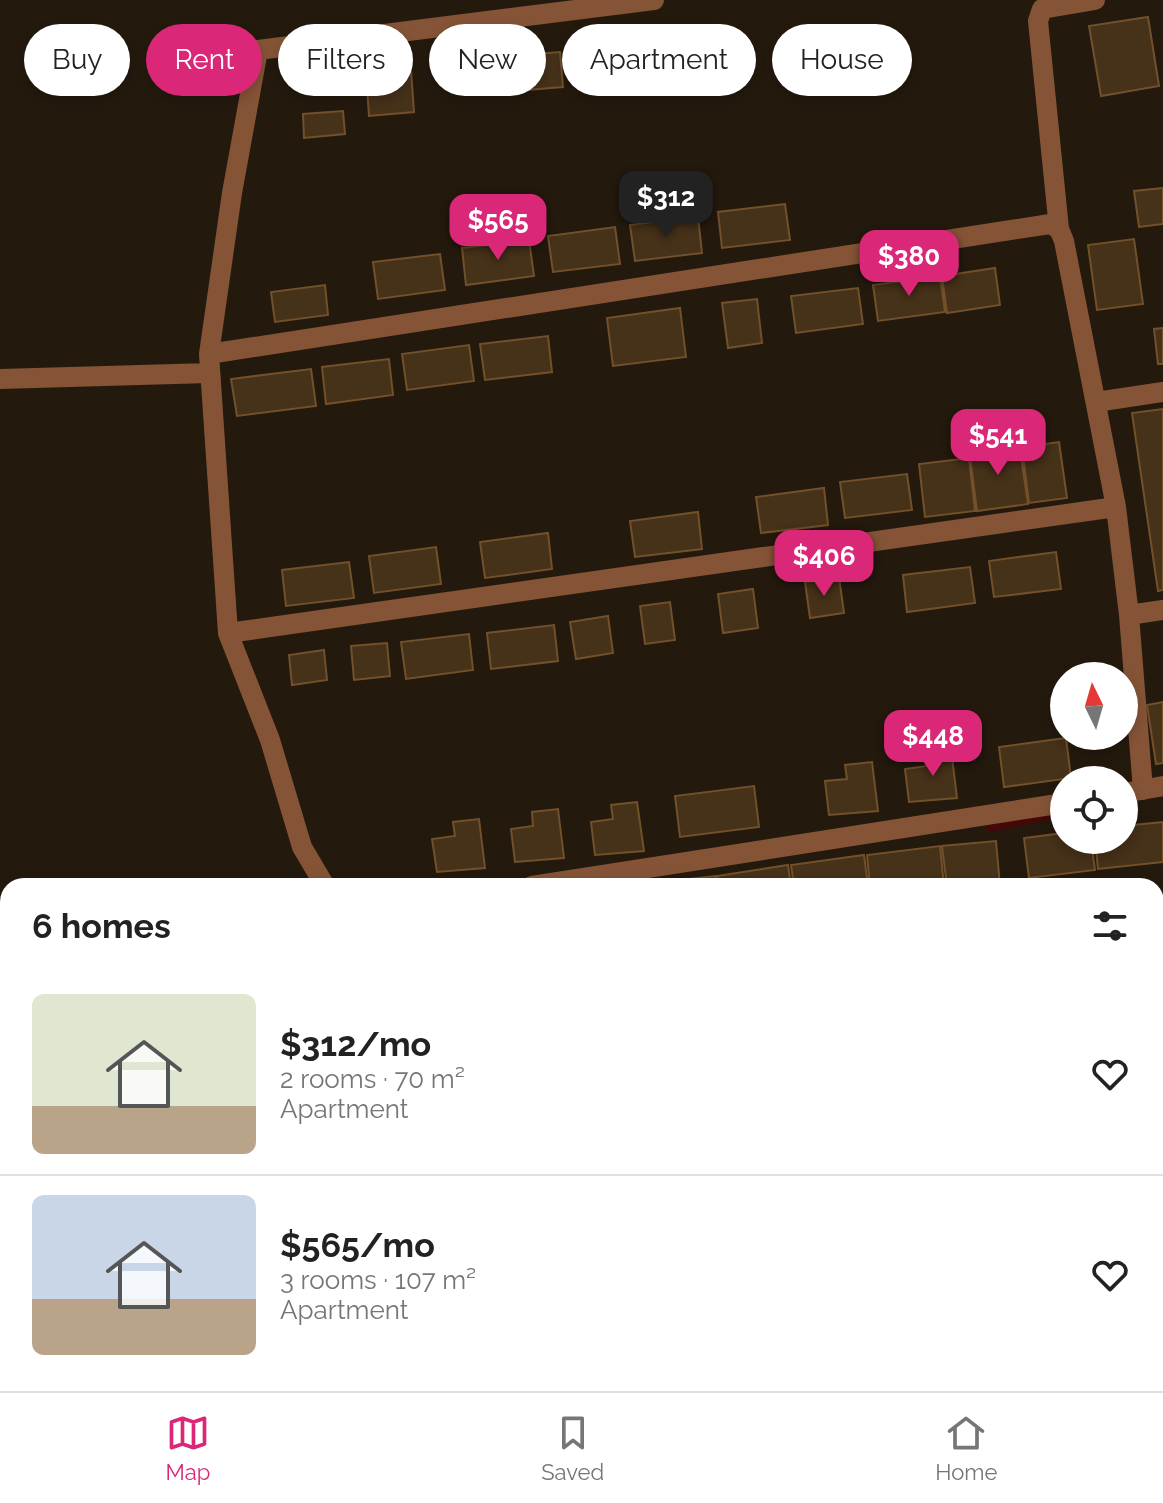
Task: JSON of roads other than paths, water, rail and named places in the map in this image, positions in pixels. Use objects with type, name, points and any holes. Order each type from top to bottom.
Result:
[{"type":"street","points":[[320,878],[302,847],[270,740],[228,633],[209,364],[232,193],[258,50],[654,0]]},
{"type":"street","points":[[1095,0],[1042,9],[1038,21],[1059,229],[1064,241],[1116,507],[1129,615],[1143,790]]},
{"type":"street","points":[[0,379],[209,364],[1050,224],[1059,229]]},
{"type":"street","points":[[1096,402],[1163,392]]},
{"type":"street","points":[[228,633],[1116,507]]},
{"type":"street","points":[[1129,615],[1163,610]]},
{"type":"street","points":[[583,878],[1050,805]]},
{"type":"waterway","points":[[990,828],[1050,816]]}]
